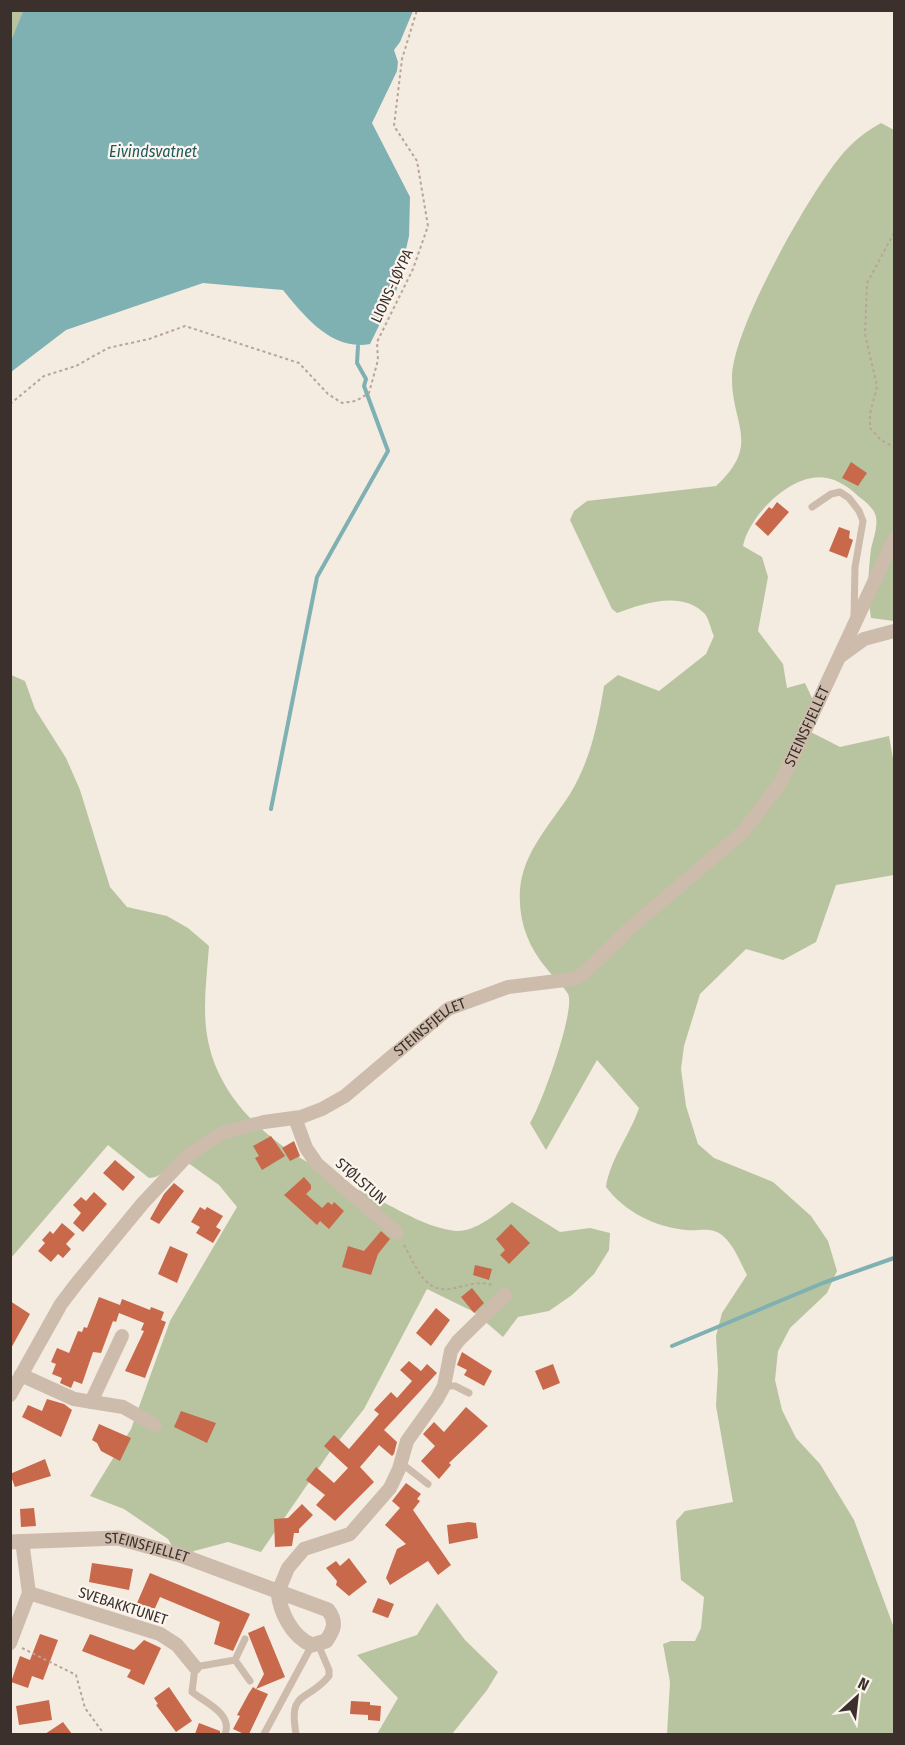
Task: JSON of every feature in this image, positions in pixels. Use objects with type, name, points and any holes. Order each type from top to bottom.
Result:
[{"type":"street","name":"STEINSFJELLET","points":[[10,1395],[61,1304],[143,1203],[187,1156],[222,1133],[241,1127],[295,1118],[322,1109],[345,1096],[448,1009],[508,987],[573,979],[583,974],[630,928],[743,832],[765,807],[782,782],[894,539]]},
{"type":"street","points":[[840,656],[864,639],[894,631]]},
{"type":"street","name":"STØLSTUN","points":[[295,1118],[306,1148],[317,1164],[397,1233]]},
{"type":"street","points":[[315,1645],[296,1633],[280,1610],[278,1592],[288,1568],[304,1549],[350,1534],[390,1488],[401,1464],[407,1441],[444,1386],[451,1351],[458,1341],[505,1295]]},
{"type":"street","points":[[91,1402],[122,1336]]},
{"type":"street","points":[[21,1375],[74,1399],[123,1407],[155,1425]]},
{"type":"street","name":"STEINSFJELLET","points":[[16,1542],[118,1538],[180,1555],[328,1610],[334,1618],[331,1634],[326,1641],[315,1645]]},
{"type":"street","points":[[14,1645],[29,1593],[16,1542]]},
{"type":"street","name":"SVEBAKKTUNET","points":[[29,1593],[160,1634],[177,1645],[195,1667]]},
{"type":"lane","points":[[812,507],[831,494],[840,492],[849,498],[859,511],[863,526],[855,567],[854,617],[856,622]]},
{"type":"lane","points":[[444,1386],[455,1386],[469,1393]]},
{"type":"lane","points":[[401,1464],[428,1484]]},
{"type":"lane","points":[[234,1660],[245,1639]]},
{"type":"lane","points":[[264,1734],[315,1645]]},
{"type":"lane","points":[[296,1734],[293,1717],[297,1700],[329,1676],[329,1670],[315,1645]]},
{"type":"lane","points":[[225,1734],[228,1724],[225,1717],[192,1692],[195,1667],[234,1660]]},
{"type":"lane","points":[[234,1660],[250,1681]]},
{"type":"path","name":"LIONS-LØYPA","points":[[10,404],[44,376],[75,366],[108,348],[148,339],[185,326],[299,363],[328,394],[342,403],[356,401],[368,394],[378,360],[377,342],[413,269],[428,226],[417,160],[394,126],[402,59],[417,10]]},
{"type":"path","points":[[894,233],[867,283],[865,334],[877,386],[870,414],[870,428],[881,440],[894,447]]},
{"type":"path","points":[[397,1233],[426,1282],[435,1288],[446,1290],[481,1282],[496,1287],[505,1295]]},
{"type":"path","points":[[14,1645],[76,1675],[85,1708],[104,1734]]},
{"type":"green space","points":[[10,11],[23,11],[11,44]]},
{"type":"green space","points":[[881,123],[894,130],[894,621],[871,618],[869,575],[876,525],[875,514],[866,502],[840,482],[827,478],[814,478],[800,481],[787,488],[763,509],[754,521],[743,546],[762,557],[768,577],[758,631],[783,664],[787,688],[805,683],[813,700],[799,726],[840,747],[889,736],[894,764],[894,875],[836,885],[816,942],[783,960],[746,949],[700,994],[684,1046],[681,1069],[686,1106],[698,1144],[714,1158],[773,1182],[811,1216],[828,1241],[837,1271],[827,1293],[790,1328],[778,1351],[775,1380],[782,1410],[796,1438],[820,1464],[854,1520],[894,1628],[894,1734],[667,1734],[670,1682],[663,1644],[671,1641],[695,1641],[701,1628],[704,1597],[681,1580],[676,1521],[685,1511],[733,1502],[716,1406],[718,1370],[716,1336],[722,1313],[747,1275],[734,1250],[720,1234],[708,1230],[674,1228],[652,1222],[631,1211],[606,1187],[616,1157],[639,1108],[597,1060],[546,1150],[530,1123],[542,1098],[556,1058],[569,1003],[566,991],[534,952],[523,922],[520,890],[526,863],[532,851],[570,794],[583,769],[596,728],[604,686],[618,675],[659,691],[706,654],[714,636],[705,614],[686,602],[662,601],[617,613],[612,609],[570,520],[574,511],[587,501],[716,486],[730,471],[738,458],[741,445],[732,377],[736,355],[758,296],[792,231],[826,176],[849,147]]},
{"type":"green space","points":[[11,675],[25,681],[35,709],[66,758],[80,790],[110,887],[127,907],[167,916],[188,928],[209,946],[205,1007],[207,1037],[211,1052],[229,1091],[245,1113],[264,1131],[285,1148],[331,1176],[436,1227],[456,1231],[471,1228],[486,1221],[512,1202],[560,1232],[590,1228],[610,1233],[609,1250],[594,1274],[572,1295],[549,1311],[518,1317],[503,1337],[474,1312],[427,1289],[364,1409],[329,1453],[261,1552],[228,1542],[194,1551],[182,1563],[168,1539],[124,1509],[90,1496],[131,1429],[170,1321],[237,1207],[219,1185],[184,1160],[175,1163],[159,1175],[149,1178],[108,1145],[11,1258]]},
{"type":"green space","points":[[437,1603],[465,1640],[498,1672],[487,1690],[452,1734],[377,1734],[398,1698],[357,1655],[417,1635]]},
{"type":"water","name":"Eivindsvatnet","points":[[23,11],[413,11],[400,42],[394,50],[398,62],[397,71],[372,123],[410,197],[409,236],[397,289],[370,344],[356,345],[343,342],[320,330],[283,290],[203,283],[66,330],[11,372],[10,44]]},
{"type":"building","points":[[851,462],[867,473],[858,486],[842,478]]},
{"type":"building","points":[[777,502],[789,512],[768,536],[755,524],[769,507],[772,509]]},
{"type":"building","points":[[839,527],[850,531],[849,538],[853,540],[847,558],[829,551]]},
{"type":"building","points":[[271,1136],[285,1156],[262,1170],[255,1158],[259,1156],[253,1146]]},
{"type":"building","points":[[294,1141],[300,1156],[290,1161],[282,1148]]},
{"type":"building","points":[[115,1160],[135,1177],[123,1191],[103,1173]]},
{"type":"building","points":[[304,1177],[311,1185],[311,1189],[306,1194],[322,1208],[328,1202],[332,1205],[334,1202],[344,1211],[329,1229],[320,1221],[317,1225],[284,1195]]},
{"type":"building","points":[[174,1183],[184,1191],[159,1224],[150,1219],[164,1194]]},
{"type":"building","points":[[94,1192],[107,1204],[83,1232],[73,1223],[81,1213],[73,1205],[81,1197],[86,1201]]},
{"type":"building","points":[[200,1207],[205,1210],[207,1207],[223,1216],[216,1227],[221,1230],[213,1243],[196,1233],[200,1227],[191,1222]]},
{"type":"building","points":[[62,1223],[75,1234],[66,1244],[71,1249],[63,1258],[58,1254],[51,1262],[38,1251],[45,1243],[42,1240],[50,1231],[53,1234]]},
{"type":"building","points":[[511,1224],[530,1243],[509,1264],[500,1255],[505,1250],[496,1239]]},
{"type":"building","points":[[381,1231],[390,1239],[378,1254],[371,1275],[342,1267],[348,1246],[364,1251]]},
{"type":"building","points":[[170,1246],[188,1254],[177,1283],[158,1274]]},
{"type":"building","points":[[475,1265],[492,1269],[489,1280],[473,1275]]},
{"type":"building","points":[[472,1288],[484,1303],[474,1313],[461,1297]]},
{"type":"building","points":[[99,1297],[120,1305],[122,1299],[150,1310],[151,1307],[164,1312],[161,1320],[166,1322],[145,1378],[125,1371],[144,1331],[141,1330],[144,1323],[119,1313],[116,1322],[113,1321],[101,1353],[93,1352],[82,1384],[74,1381],[71,1388],[60,1383],[62,1378],[52,1374],[56,1364],[51,1362],[57,1348],[69,1353],[78,1331],[82,1332],[84,1327],[87,1328]]},
{"type":"building","points":[[10,1301],[30,1314],[10,1350]]},
{"type":"building","points":[[436,1308],[450,1320],[431,1346],[416,1333]]},
{"type":"building","points":[[462,1352],[492,1371],[484,1386],[464,1375],[467,1370],[457,1365]]},
{"type":"building","points":[[409,1361],[421,1371],[427,1364],[437,1373],[384,1430],[397,1442],[394,1454],[392,1456],[379,1445],[360,1467],[374,1482],[335,1521],[316,1505],[325,1495],[306,1480],[316,1467],[334,1483],[348,1468],[324,1446],[334,1435],[349,1449],[379,1414],[374,1410],[391,1392],[397,1398],[412,1381],[400,1370]]},
{"type":"building","points":[[553,1364],[560,1383],[543,1390],[535,1371]]},
{"type":"building","points":[[47,1399],[64,1404],[72,1410],[61,1437],[22,1417],[28,1405],[42,1411]]},
{"type":"building","points":[[466,1407],[488,1426],[449,1463],[451,1465],[439,1479],[421,1461],[435,1446],[423,1434],[434,1422],[444,1432]]},
{"type":"building","points":[[181,1411],[216,1423],[207,1443],[174,1427]]},
{"type":"building","points":[[99,1424],[131,1438],[120,1461],[101,1451],[97,1443],[92,1440]]},
{"type":"building","points":[[45,1459],[51,1476],[15,1487],[10,1474]]},
{"type":"building","points":[[406,1483],[421,1494],[417,1499],[420,1501],[413,1510],[451,1565],[438,1575],[428,1561],[390,1585],[386,1578],[397,1549],[406,1544],[385,1525],[400,1508],[392,1501]]},
{"type":"building","points":[[302,1504],[313,1515],[299,1529],[299,1533],[294,1533],[292,1546],[275,1547],[274,1519],[288,1518]]},
{"type":"building","points":[[34,1508],[36,1526],[21,1527],[20,1509]]},
{"type":"building","points":[[476,1523],[478,1538],[449,1544],[447,1525]]},
{"type":"building","points":[[349,1558],[367,1582],[349,1596],[336,1585],[337,1581],[326,1568],[336,1561],[340,1566]]},
{"type":"building","points":[[92,1563],[133,1569],[129,1590],[89,1582]]},
{"type":"building","points":[[150,1573],[250,1614],[233,1651],[214,1644],[220,1622],[160,1597],[151,1617],[134,1610]]},
{"type":"building","points":[[378,1598],[394,1604],[388,1618],[372,1612]]},
{"type":"building","points":[[264,1626],[285,1677],[256,1689],[264,1674],[248,1633]]},
{"type":"building","points":[[40,1634],[58,1640],[43,1680],[32,1676],[28,1688],[11,1682],[20,1656],[30,1660]]},
{"type":"building","points":[[90,1634],[134,1650],[144,1640],[161,1648],[144,1685],[127,1677],[131,1670],[82,1651]]},
{"type":"building","points":[[169,1687],[192,1721],[176,1732],[156,1705],[158,1704],[154,1698]]},
{"type":"building","points":[[253,1687],[268,1694],[249,1734],[244,1734],[233,1729],[240,1716],[237,1715],[249,1693]]},
{"type":"building","points":[[49,1700],[52,1720],[19,1725],[16,1706]]},
{"type":"building","points":[[351,1701],[370,1702],[370,1705],[381,1706],[380,1721],[368,1720],[368,1715],[350,1714]]},
{"type":"building","points":[[63,1722],[72,1734],[45,1734]]},
{"type":"building","points":[[199,1723],[220,1731],[220,1734],[195,1734]]},
{"type":"waterway","points":[[271,809],[317,577],[388,451],[364,386],[366,379],[357,363],[358,346]]},
{"type":"waterway","points":[[672,1346],[823,1283],[894,1258]]}]
